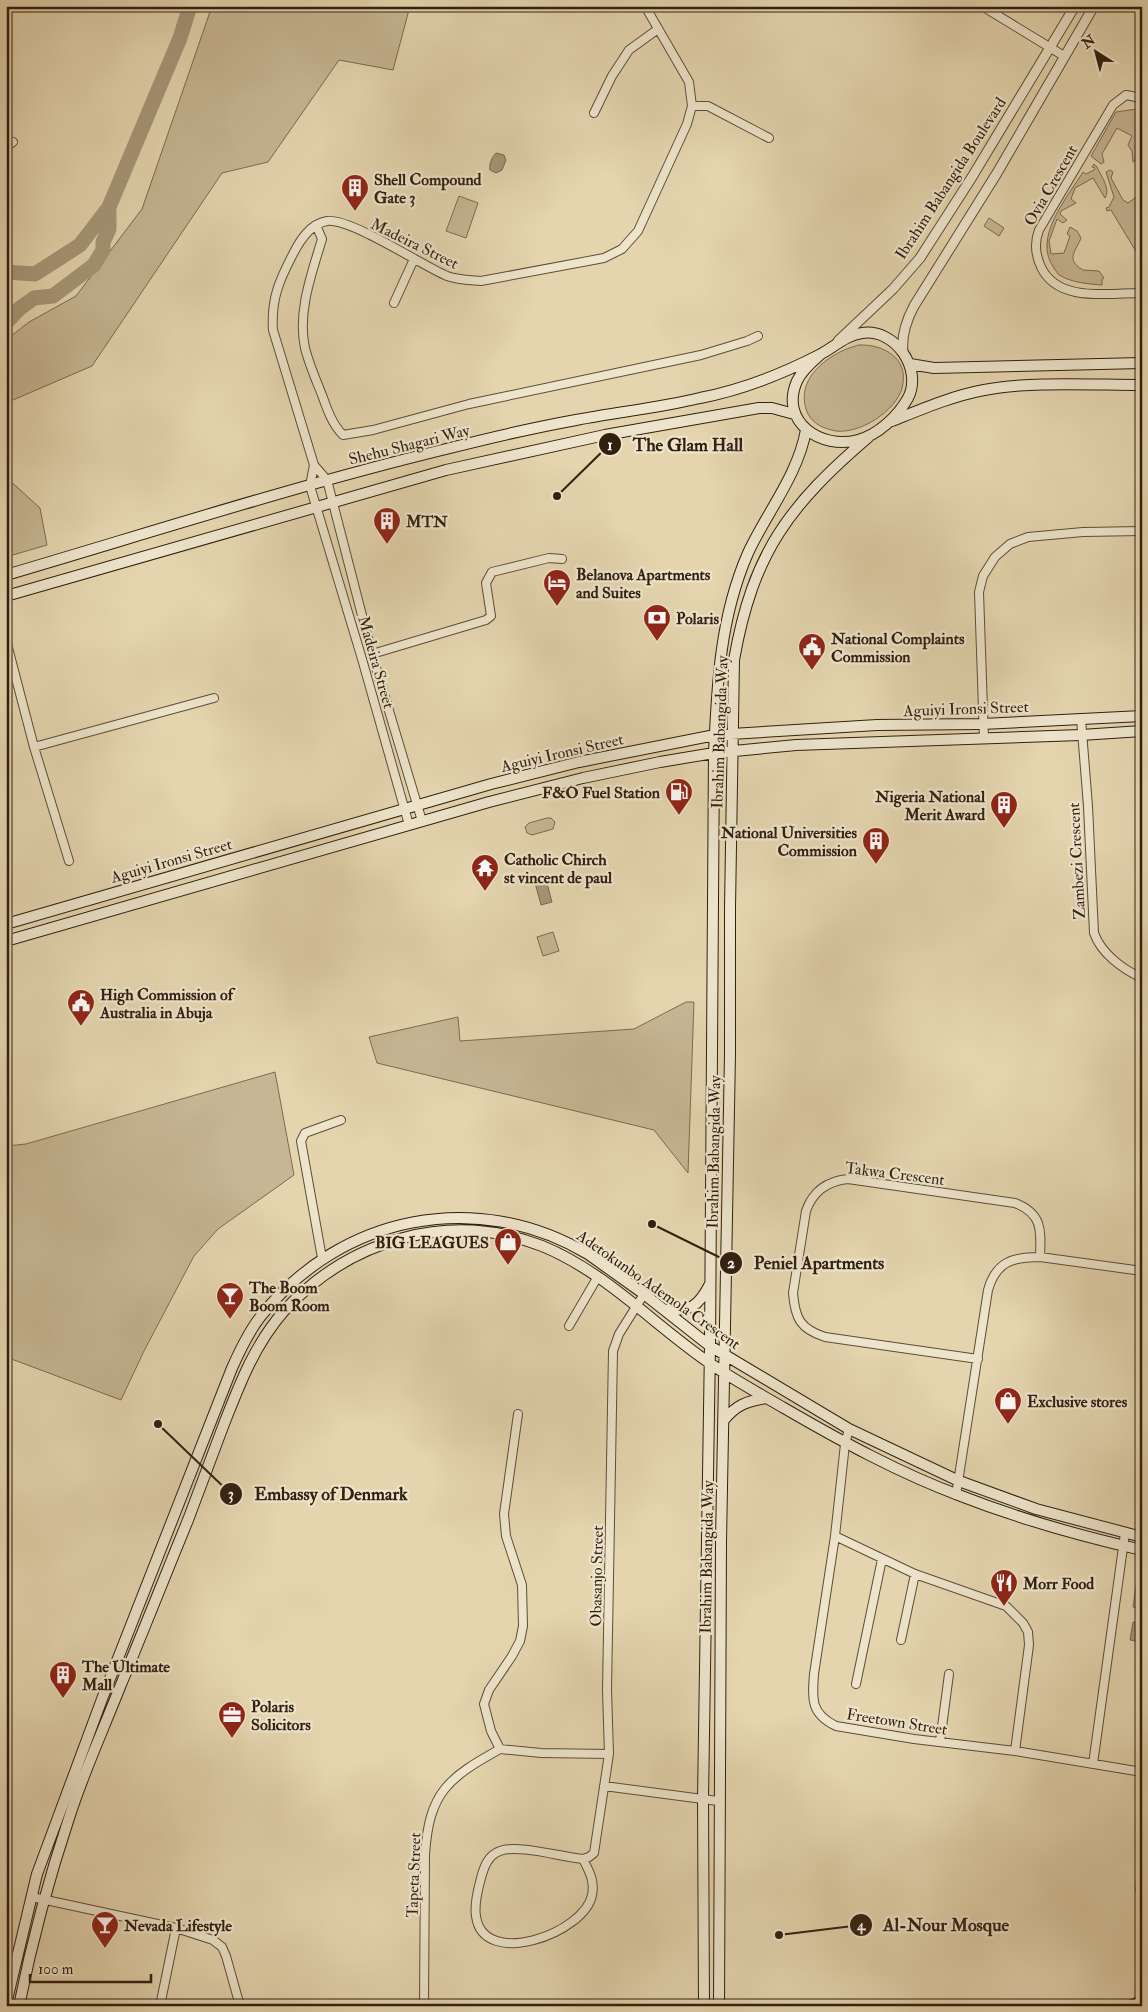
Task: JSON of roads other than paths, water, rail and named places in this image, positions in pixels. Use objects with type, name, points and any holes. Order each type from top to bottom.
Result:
[{"type":"main road","points":[[862,333],[873,333],[893,343],[903,353],[910,364],[913,380],[909,396],[899,411],[871,435],[857,441],[828,441],[806,430],[794,414],[793,392],[797,379],[805,368],[825,352],[851,337],[862,333]]},
{"type":"main road","name":"Shehu Shagari Way","points":[[6,575],[327,480],[445,449],[564,422],[700,399],[746,385],[825,352]]},
{"type":"main road","points":[[910,364],[934,368],[1142,363]]},
{"type":"main road","points":[[887,423],[937,402],[985,390],[1039,386],[1142,384]]},
{"type":"main road","points":[[6,596],[446,470],[605,435],[760,408],[772,408],[794,414]]},
{"type":"main road","name":"Ibrahim Babangida Way","points":[[704,2006],[703,1798],[710,1346],[714,754],[718,668],[731,602],[748,554],[802,449],[806,430]]},
{"type":"main road","name":"Ibrahim Babangida Way","points":[[718,2006],[718,1801],[734,660],[744,611],[760,568],[778,534],[799,504],[835,467],[871,435]]},
{"type":"main road","name":"Aguiyi Ironsi Street","points":[[6,924],[417,804],[579,762],[715,735],[733,732],[877,725],[982,724],[1142,716]]},
{"type":"main road","name":"Aguiyi Ironsi Street","points":[[6,941],[422,821],[583,778],[660,762],[796,745],[984,739],[1142,731]]},
{"type":"main road","name":"Adetokunbo Ademola Crescent","points":[[6,2004],[37,1874],[78,1760],[232,1368],[249,1335],[261,1317],[291,1285],[322,1258],[362,1238],[402,1224],[448,1217],[487,1219],[529,1227],[570,1243],[644,1294],[710,1346],[849,1429],[959,1481],[1036,1509],[1142,1537]]},
{"type":"main road","name":"Adetokunbo Ademola Crescent","points":[[19,2006],[43,1900],[82,1780],[166,1576],[244,1372],[260,1343],[284,1311],[317,1280],[357,1254],[396,1239],[435,1231],[473,1230],[528,1241],[565,1257],[636,1306],[709,1363],[845,1444],[956,1495],[1031,1521],[1142,1550]]},
{"type":"main road","points":[[665,1310],[689,1309],[703,1298],[710,1284]]},
{"type":"main road","points":[[723,1421],[730,1412],[741,1404],[766,1398]]},
{"type":"main road","points":[[1132,2006],[1142,2002]]},
{"type":"street","name":"Madeira Street","points":[[409,825],[310,486],[314,465],[273,330],[272,312],[276,289],[305,234],[316,225],[328,221],[340,222],[368,234],[448,276],[460,280],[481,281],[604,258],[622,249],[638,231],[687,124],[692,106],[689,82],[644,6]]},
{"type":"street","points":[[982,6],[1064,56]]},
{"type":"street","name":"Ibrahim Babangida Boulevard","points":[[825,352],[893,289],[920,258],[1074,6]]},
{"type":"street","name":"Ibrahim Babangida Boulevard","points":[[903,353],[902,343],[905,326],[914,306],[997,173],[1094,6]]},
{"type":"street","points":[[594,113],[621,59],[634,45],[658,29]]},
{"type":"street","name":"Ovia Crescent","points":[[1142,101],[1136,97],[1126,95],[1113,105],[1039,230],[1035,247],[1036,255],[1049,280],[1064,290],[1076,293],[1142,293]]},
{"type":"street","points":[[692,106],[708,106],[769,138]]},
{"type":"street","points":[[316,225],[322,239],[309,282],[304,326],[305,346],[313,374],[331,417],[343,435],[373,430],[469,404],[700,355],[758,336]]},
{"type":"street","points":[[394,303],[414,259]]},
{"type":"street","points":[[314,465],[327,480],[334,503],[372,654],[422,821]]},
{"type":"street","points":[[984,739],[979,592],[984,576],[995,557],[1010,544],[1028,537],[1083,532],[1142,531]]},
{"type":"street","points":[[372,654],[486,620],[490,616],[486,583],[492,572],[549,558],[562,559]]},
{"type":"street","points":[[6,640],[34,747],[69,861]]},
{"type":"street","points":[[34,747],[214,698]]},
{"type":"street","name":"Zambezi Crescent","points":[[1081,719],[1088,806],[1094,933],[1098,944],[1113,959],[1142,978]]},
{"type":"street","points":[[322,1258],[301,1141],[305,1133],[341,1120]]},
{"type":"street","name":"Takwa Crescent","points":[[978,1359],[825,1337],[812,1333],[802,1325],[796,1312],[793,1293],[806,1211],[810,1201],[825,1185],[835,1180],[848,1179],[1015,1203],[1025,1207],[1038,1222],[1041,1231],[1040,1257]]},
{"type":"street","points":[[956,1495],[988,1290],[995,1273],[1001,1266],[1016,1258],[1040,1257],[1142,1271]]},
{"type":"street","points":[[569,1326],[597,1278]]},
{"type":"street","name":"Obasanjo Street","points":[[583,1859],[594,1853],[609,1754],[607,1690],[613,1351],[619,1334],[644,1294]]},
{"type":"street","points":[[518,1414],[504,1514],[506,1536],[522,1585],[524,1626],[520,1641],[489,1690],[484,1704],[491,1731],[500,1749],[609,1754]]},
{"type":"street","name":"Freetown Street","points":[[849,1429],[845,1444],[835,1536],[814,1674],[812,1695],[819,1714],[836,1726],[1015,1751],[1142,1772]]},
{"type":"street","points":[[1093,1764],[1125,1533]]},
{"type":"street","points":[[835,1536],[915,1574],[1006,1606],[1023,1623],[1028,1632],[1029,1645],[1015,1751]]},
{"type":"street","points":[[856,1684],[882,1559]]},
{"type":"street","points":[[902,1640],[915,1574]]},
{"type":"street","points":[[940,1742],[949,1674]]},
{"type":"street","name":"Tapeta Street","points":[[424,2006],[425,1855],[426,1832],[431,1814],[448,1784],[468,1767],[500,1749]]},
{"type":"street","points":[[604,1786],[718,1801]]},
{"type":"street","points":[[511,1849],[583,1859],[592,1875],[592,1895],[590,1901],[575,1920],[545,1936],[528,1942],[508,1943],[490,1940],[480,1929],[476,1916],[483,1869],[489,1858],[499,1851],[511,1849]]},
{"type":"street","points":[[1142,1867],[1140,1891],[1142,1896]]},
{"type":"street","points":[[32,1897],[176,1928],[214,1940],[222,1947],[226,1956],[240,2006]]},
{"type":"street","points":[[160,2006],[176,1928]]},
{"type":"waterway","points":[[6,323],[19,309],[34,298],[53,296],[94,265],[103,250],[103,242],[109,229],[109,207],[180,38],[190,6]]},
{"type":"waterway","points":[[6,272],[35,274],[80,245],[109,207]]},
{"type":"place","name":"Shell Compound Gate 3","points":[[355,212]]},
{"type":"place","name":"The Glam Hall","points":[[557,496]]},
{"type":"place","name":"MTN","points":[[387,545]]},
{"type":"place","name":"Belanova Apartments and Suites","points":[[557,607]]},
{"type":"place","name":"Polaris","points":[[657,642]]},
{"type":"place","name":"National Complaints Commission","points":[[812,671]]},
{"type":"place","name":"F&O Fuel Station","points":[[679,816]]},
{"type":"place","name":"Nigeria National Merit Award","points":[[1004,829]]},
{"type":"place","name":"National Universities Commission","points":[[876,865]]},
{"type":"place","name":"Catholic Chirch st vincent de paul","points":[[485,892]]},
{"type":"place","name":"High Commission of Australia in Abuja","points":[[81,1027]]},
{"type":"place","name":"Peniel Apartments","points":[[652,1224]]},
{"type":"place","name":"BIG LEAGUES","points":[[508,1266]]},
{"type":"place","name":"The Boom Boom Room","points":[[230,1320]]},
{"type":"place","name":"Embassy of Denmark","points":[[158,1424]]},
{"type":"place","name":"Exclusive stores","points":[[1008,1425]]},
{"type":"place","name":"Morr Food","points":[[1004,1607]]},
{"type":"place","name":"The Ultimate Mall","points":[[63,1699]]},
{"type":"place","name":"Polaris Solicitors","points":[[232,1739]]},
{"type":"place","name":"Al-Nour Mosque","points":[[779,1935]]},
{"type":"place","name":"Nevada Lifestyle","points":[[105,1949]]}]
